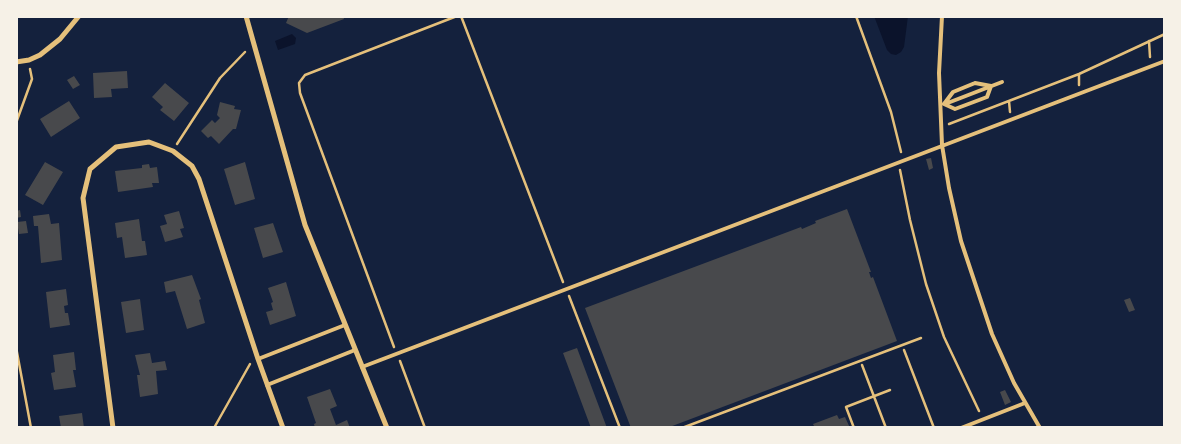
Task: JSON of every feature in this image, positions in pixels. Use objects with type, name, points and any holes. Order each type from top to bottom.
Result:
[{"type":"street","points":[[16,62],[29,60],[40,55],[60,39],[79,16]]},
{"type":"street","points":[[246,16],[305,225],[387,428]]},
{"type":"street","points":[[113,428],[83,198],[90,169],[116,147],[148,142],[173,151],[192,166],[199,179],[258,360],[283,428]]},
{"type":"lane","points":[[942,16],[938,73],[942,105],[942,145],[961,241],[975,289],[992,334],[1014,384],[1040,428]]},
{"type":"lane","points":[[362,366],[1165,61]]},
{"type":"lane","points":[[942,105],[1002,82]]},
{"type":"lane","points":[[942,105],[953,92],[975,83],[991,86]]},
{"type":"lane","points":[[942,105],[955,109],[986,97],[991,86]]},
{"type":"lane","points":[[258,360],[345,325]]},
{"type":"lane","points":[[267,386],[355,350]]},
{"type":"lane","points":[[961,428],[1025,403]]},
{"type":"path","points":[[425,428],[303,102],[299,83],[305,75],[457,16]]},
{"type":"path","points":[[461,16],[620,428]]},
{"type":"path","points":[[856,16],[891,112],[901,150],[900,170],[926,284],[944,337],[983,419]]},
{"type":"path","points":[[941,127],[1079,74],[1165,34]]},
{"type":"path","points":[[1150,41],[1151,66]]},
{"type":"path","points":[[173,151],[220,78],[242,55],[254,46]]},
{"type":"path","points":[[16,123],[32,79],[29,60]]},
{"type":"path","points":[[682,428],[921,338]]},
{"type":"path","points":[[16,347],[31,428]]},
{"type":"path","points":[[904,350],[934,428]]},
{"type":"path","points":[[214,428],[248,365],[258,360]]},
{"type":"path","points":[[862,366],[886,428]]},
{"type":"path","points":[[854,428],[846,407],[890,390]]},
{"type":"water","points":[[874,16],[908,16],[904,47],[901,52],[896,55],[891,54],[887,50]]},
{"type":"water","points":[[292,34],[296,38],[295,44],[278,50],[275,41]]},
{"type":"building","points":[[289,16],[343,16],[344,19],[307,33],[286,23]]},
{"type":"building","points":[[127,71],[128,88],[111,89],[112,97],[94,98],[93,73]]},
{"type":"building","points":[[74,76],[80,85],[73,89],[67,80]]},
{"type":"building","points":[[165,83],[189,103],[174,121],[160,110],[163,107],[152,97]]},
{"type":"building","points":[[69,101],[80,118],[51,137],[40,119]]},
{"type":"building","points":[[220,102],[235,106],[234,109],[241,110],[236,129],[233,129],[219,144],[211,136],[208,138],[201,131],[212,120],[215,123],[220,118],[217,115]]},
{"type":"building","points":[[931,158],[933,168],[929,170],[926,159]]},
{"type":"building","points":[[45,162],[63,172],[43,205],[25,195]]},
{"type":"building","points":[[245,162],[255,199],[235,205],[224,169]]},
{"type":"building","points":[[149,164],[150,168],[157,167],[159,183],[152,183],[153,187],[118,192],[115,171],[142,168],[142,165]]},
{"type":"building","points":[[847,209],[871,272],[869,272],[871,278],[873,277],[897,341],[667,428],[631,428],[585,308],[801,227],[802,229],[816,223],[815,221]]},
{"type":"building","points":[[20,210],[21,217],[16,218],[16,211]]},
{"type":"building","points":[[179,211],[184,228],[180,229],[183,237],[165,242],[160,226],[167,224],[164,215]]},
{"type":"building","points":[[49,214],[51,224],[59,223],[62,260],[41,263],[38,226],[34,226],[33,216]]},
{"type":"building","points":[[139,219],[142,241],[145,241],[147,255],[125,258],[122,237],[117,238],[115,223]]},
{"type":"building","points":[[26,221],[28,233],[19,234],[17,222]]},
{"type":"building","points":[[273,223],[283,252],[263,258],[254,228]]},
{"type":"building","points":[[192,275],[201,299],[199,300],[205,323],[187,329],[175,291],[166,293],[164,282]]},
{"type":"building","points":[[286,282],[296,316],[270,325],[266,312],[273,310],[271,303],[273,302],[268,288]]},
{"type":"building","points":[[66,289],[68,305],[64,306],[65,313],[68,313],[70,325],[50,328],[46,292]]},
{"type":"building","points":[[1130,298],[1135,310],[1129,312],[1124,300]]},
{"type":"building","points":[[140,299],[144,330],[126,333],[121,302]]},
{"type":"building","points":[[577,348],[607,428],[591,428],[563,353]]},
{"type":"building","points":[[74,352],[76,370],[73,370],[76,387],[54,390],[51,373],[55,372],[53,355]]},
{"type":"building","points":[[150,353],[152,363],[165,361],[167,370],[156,371],[158,394],[140,397],[137,375],[140,375],[135,355]]},
{"type":"building","points":[[330,389],[337,406],[330,409],[336,425],[347,420],[350,428],[315,428],[314,424],[316,423],[307,397]]},
{"type":"building","points":[[1005,390],[1011,402],[1005,405],[1000,392]]},
{"type":"building","points":[[82,413],[84,428],[61,428],[59,416]]},
{"type":"building","points":[[837,415],[839,419],[845,417],[850,428],[815,428],[813,424]]}]
